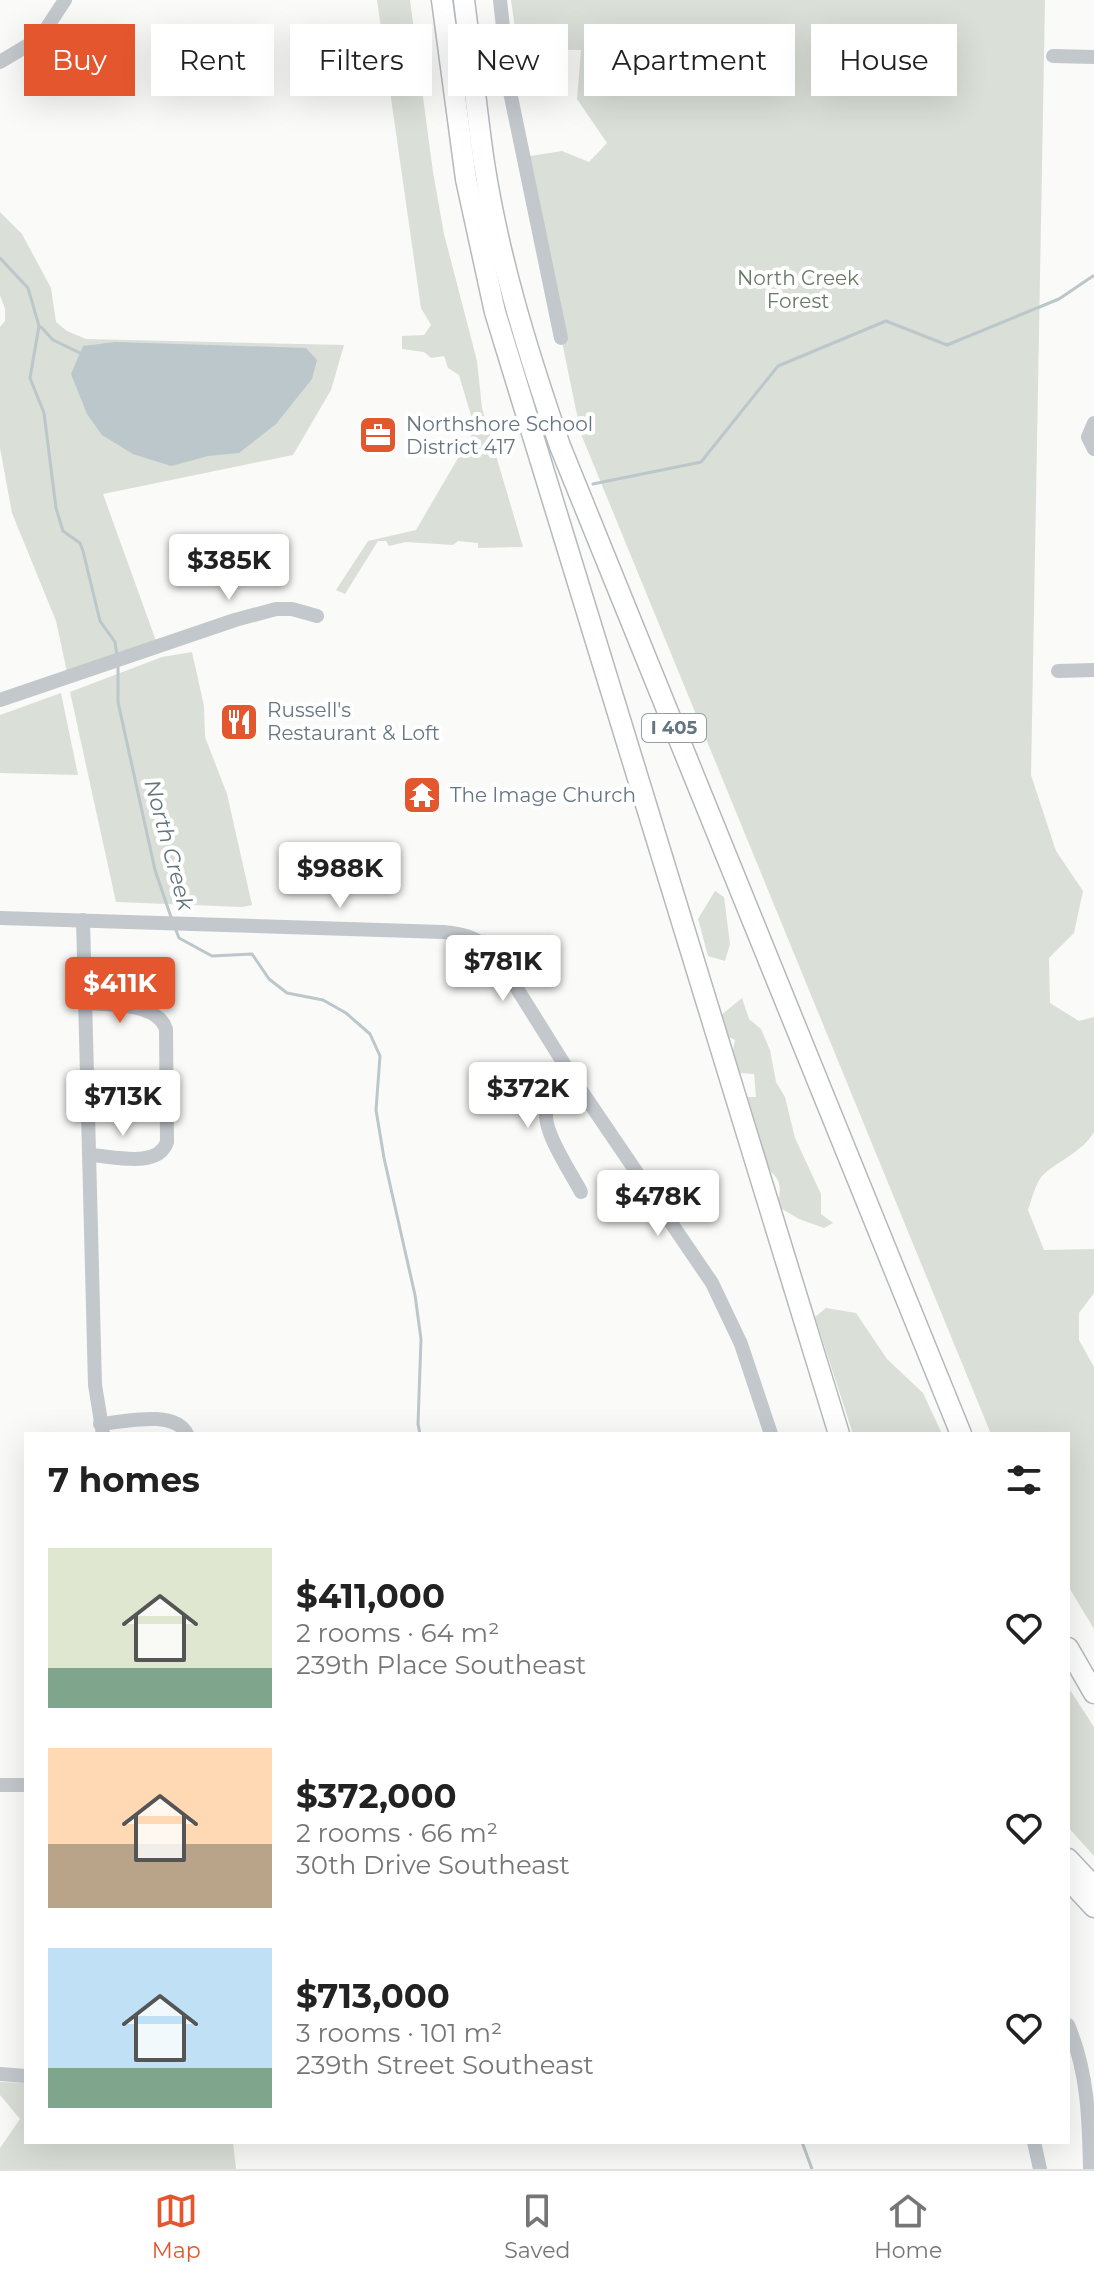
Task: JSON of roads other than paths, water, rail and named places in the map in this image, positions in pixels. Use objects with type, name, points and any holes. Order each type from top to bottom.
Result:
[{"type":"highway","name":"I 405","points":[[430,0],[461,211],[484,313],[838,1432]]},
{"type":"highway","name":"I 405","points":[[442,0],[466,179],[492,300],[825,1432]]},
{"type":"highway","name":"I 405","points":[[457,0],[490,231],[516,334],[550,441],[952,1432]]},
{"type":"highway","name":"I 405","points":[[464,0],[484,164],[495,218],[514,301],[550,417],[960,1432]]},
{"type":"highway","points":[[1070,1651],[1094,1693]]},
{"type":"highway","points":[[1070,1662],[1084,1674]]},
{"type":"highway","points":[[1070,1861],[1094,1887]]},
{"type":"highway","points":[[1070,1881],[1094,1907]]},
{"type":"street","points":[[0,62],[40,38],[65,0]]},
{"type":"street","points":[[500,0],[510,92],[561,338]]},
{"type":"street","points":[[1053,56],[1094,57]]},
{"type":"street","points":[[1094,423],[1088,437],[1094,449]]},
{"type":"street","points":[[0,700],[181,637],[276,609],[292,609],[317,616]]},
{"type":"street","points":[[1058,671],[1094,670]]},
{"type":"street","points":[[0,918],[443,932],[473,936],[483,942],[496,955],[576,1083],[712,1283],[741,1344],[770,1432]]},
{"type":"street","points":[[83,920],[95,1385],[102,1429],[146,1420],[179,1423],[186,1432]]},
{"type":"street","points":[[87,1003],[120,1005],[158,1015],[166,1029],[167,1142],[164,1152],[155,1158],[90,1155]]},
{"type":"street","points":[[576,1083],[554,1097],[545,1116],[547,1128],[581,1192]]},
{"type":"street","points":[[0,1785],[24,1785]]},
{"type":"street","points":[[1070,2031],[1084,2073],[1090,2169]]},
{"type":"street","points":[[0,2074],[24,2076]]},
{"type":"street","points":[[1034,2144],[1040,2169]]},
{"type":"waterway","name":"North Creek","points":[[0,258],[28,288],[39,326],[30,378],[44,413],[56,508],[63,531],[80,543],[100,621],[115,642],[117,656]]},
{"type":"waterway","points":[[593,484],[701,462],[778,366],[886,321],[947,345],[1059,299],[1093,276]]},
{"type":"waterway","points":[[41,327],[53,340],[80,353]]},
{"type":"waterway","name":"North Creek","points":[[118,663],[118,702],[155,870],[171,917]]},
{"type":"waterway","name":"North Creek","points":[[175,928],[179,938],[212,956],[252,954],[269,979],[287,993],[323,1000],[346,1013],[370,1034],[380,1056],[376,1110],[384,1158],[415,1295],[421,1339],[420,1432]]},
{"type":"waterway","name":"North Creek","points":[[803,2144],[812,2169]]},
{"type":"place","name":"Northshore School District 417","points":[[378,435]]},
{"type":"place","name":"Russell's Restaurant & Loft","points":[[239,722]]},
{"type":"place","name":"The Image Church","points":[[422,795]]},
{"type":"park label","name":"North Creek Forest","points":[[798,290]]}]
